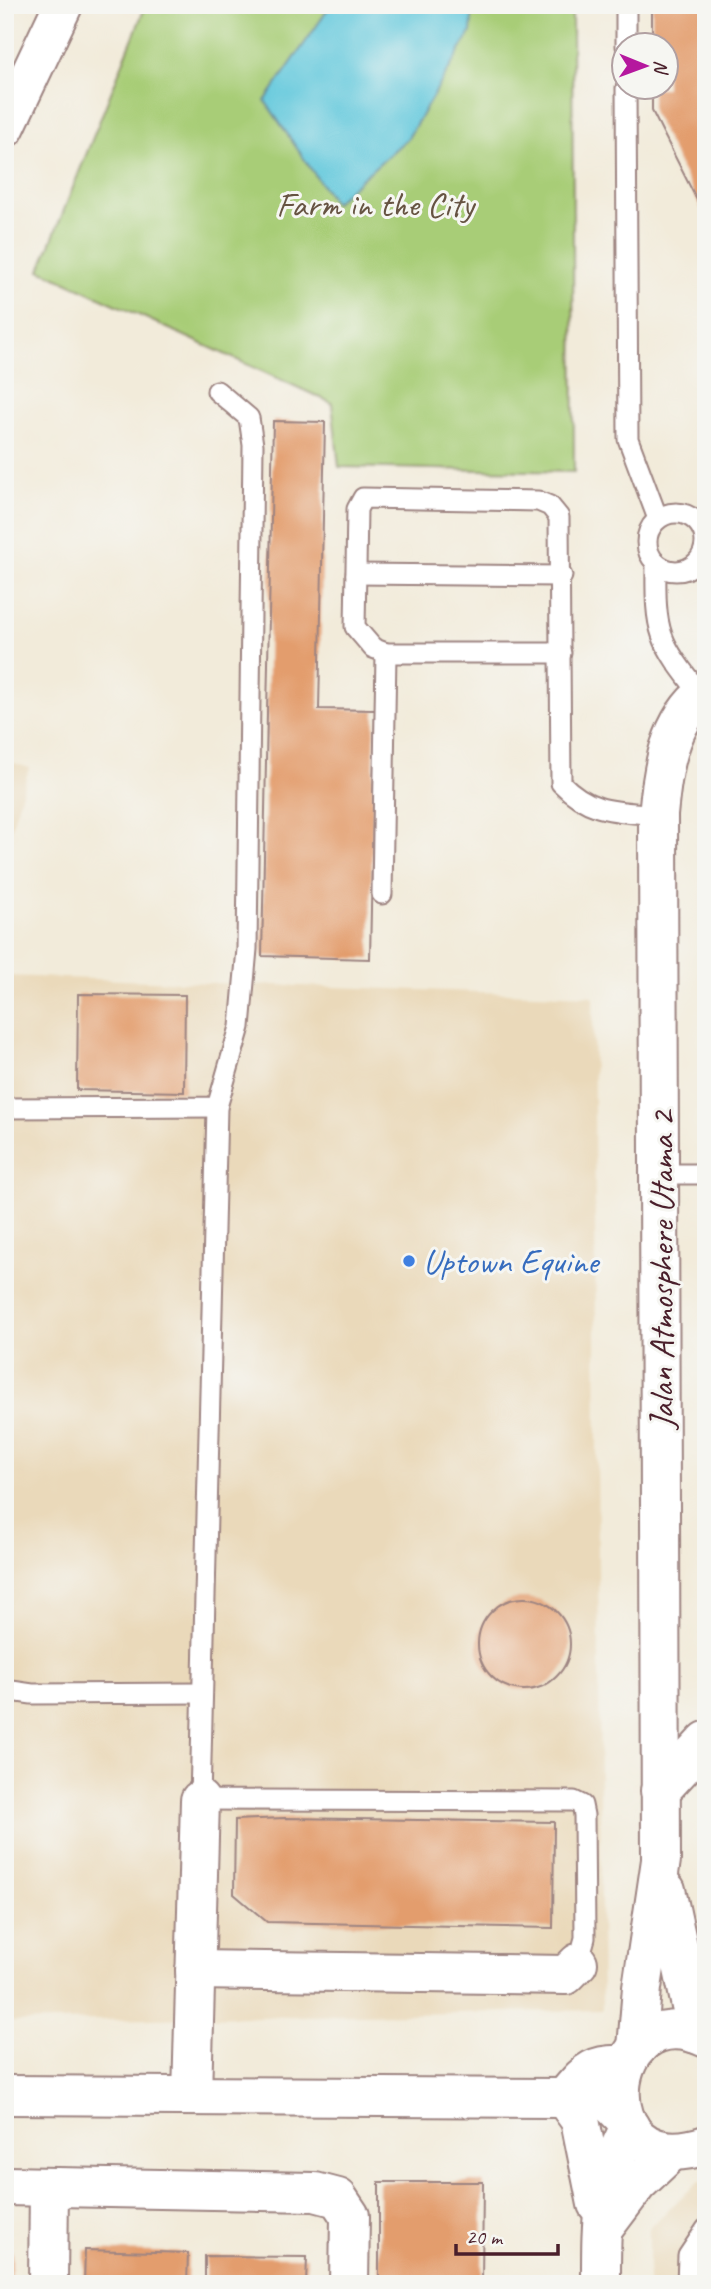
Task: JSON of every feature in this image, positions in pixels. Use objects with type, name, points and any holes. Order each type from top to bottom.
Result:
[{"type":"main road","points":[[5,128],[63,5]]},
{"type":"main road","name":"Jalan Atmosphere Utama 2","points":[[661,1860],[662,1174],[658,815],[662,770],[675,731],[704,694]]},
{"type":"main road","points":[[660,1791],[706,1741]]},
{"type":"main road","points":[[192,2096],[200,1800]]},
{"type":"main road","points":[[564,2098],[589,2069],[631,2057],[665,2032],[701,2036],[661,1860]]},
{"type":"main road","points":[[601,2284],[601,2230],[607,2182],[614,2156],[628,2124],[620,2102],[619,2083],[631,2057],[661,1860]]},
{"type":"main road","points":[[195,1970],[566,1975],[578,1964]]},
{"type":"main road","points":[[5,2095],[564,2098],[590,2092],[605,2098],[628,2124],[655,2147],[688,2148]]},
{"type":"main road","points":[[564,2098],[580,2120],[601,2230]]},
{"type":"main road","points":[[601,2230],[637,2184],[688,2148]]},
{"type":"main road","points":[[5,2186],[315,2192],[338,2199],[350,2216],[349,2284]]},
{"type":"main road","points":[[48,2284],[49,2187]]},
{"type":"lane","points":[[626,5],[626,32]]},
{"type":"lane","points":[[626,102],[628,439],[658,519]]},
{"type":"lane","points":[[218,391],[248,418],[253,486],[247,949],[240,1027],[217,1107],[200,1800],[574,1801],[582,1805],[584,1815],[584,1937],[578,1964]]},
{"type":"lane","points":[[561,653],[386,653],[373,648],[355,627],[357,509],[363,498],[373,496],[538,501],[550,506],[559,517],[562,576],[561,783],[577,800],[597,808],[658,815]]},
{"type":"lane","points":[[666,514],[684,514],[692,518],[705,544],[692,567],[683,570],[664,569],[656,563],[647,546],[651,526],[658,519],[666,514]]},
{"type":"lane","points":[[656,563],[655,616],[666,651],[704,694]]},
{"type":"lane","points":[[356,574],[562,576]]},
{"type":"lane","points":[[382,894],[386,653]]},
{"type":"lane","points":[[5,1108],[217,1107]]},
{"type":"lane","points":[[662,1174],[706,1174]]},
{"type":"lane","points":[[5,1690],[32,1694],[202,1693]]},
{"type":"lane","points":[[687,2284],[688,2256],[706,2229]]},
{"type":"shaded area","points":[[5,760],[29,768],[5,849]]},
{"type":"shaded area","points":[[5,976],[593,996],[602,2010],[5,2022]]},
{"type":"shaded area","points":[[706,2180],[706,2284],[649,2284],[649,2228],[698,2182]]},
{"type":"green space","name":"Farm in the City","points":[[146,5],[572,5],[574,472],[339,467],[332,403],[40,270]]},
{"type":"water","points":[[331,5],[473,5],[471,32],[408,138],[334,203],[265,101]]},
{"type":"building","points":[[652,5],[706,5],[706,218],[652,111],[652,102],[680,102],[680,32],[652,32]]},
{"type":"building","points":[[273,421],[325,422],[319,709],[375,710],[370,959],[262,956]]},
{"type":"building","points":[[78,994],[185,995],[184,1092],[77,1090]]},
{"type":"building","points":[[524,1598],[542,1601],[557,1611],[567,1626],[570,1644],[567,1662],[557,1677],[542,1687],[524,1690],[506,1687],[491,1677],[481,1662],[478,1644],[481,1626],[491,1611],[506,1601]]},
{"type":"building","points":[[285,1818],[554,1822],[553,1928],[267,1922],[234,1894],[235,1820]]},
{"type":"building","points":[[379,2182],[483,2182],[482,2284],[379,2284]]},
{"type":"building","points":[[5,2250],[12,2251],[11,2284],[5,2284]]},
{"type":"building","points":[[85,2250],[188,2253],[187,2284],[84,2284]]},
{"type":"building","points":[[205,2256],[307,2257],[306,2284],[205,2284]]},
{"type":"place","name":"Uptown Equine","points":[[409,1261]]}]
